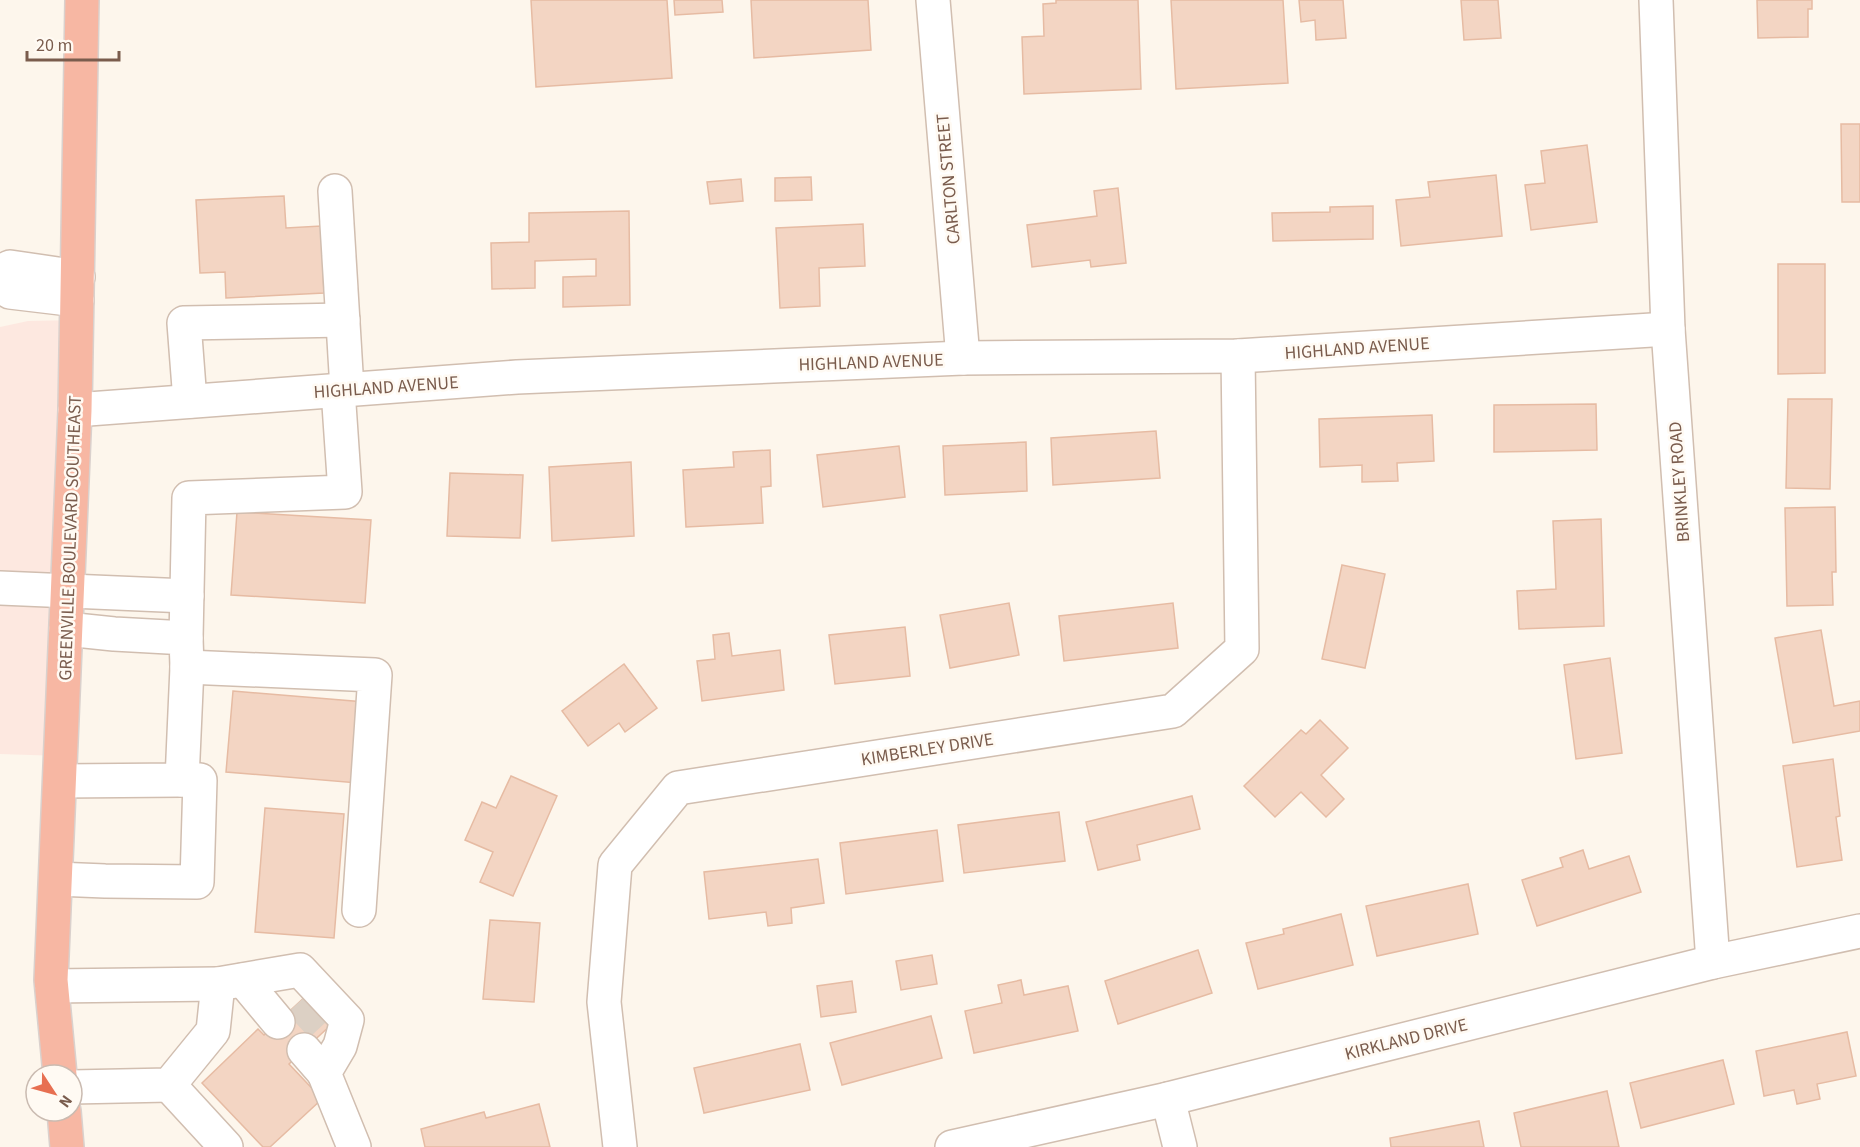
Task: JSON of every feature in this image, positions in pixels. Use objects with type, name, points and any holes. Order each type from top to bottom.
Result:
[{"type":"highway","name":"GREENVILLE BOULEVARD SOUTHEAST","points":[[59,1063],[52,986],[75,410],[82,0]]},
{"type":"highway","points":[[65,1123],[67,1147]]},
{"type":"street","name":"CARLTON STREET","points":[[933,0],[963,358]]},
{"type":"street","name":"BRINKLEY ROAD","points":[[1656,0],[1668,329],[1713,962]]},
{"type":"street","points":[[183,780],[189,498],[345,492],[342,390],[343,321],[335,191]]},
{"type":"street","points":[[0,272],[10,267],[78,288]]},
{"type":"street","points":[[0,285],[10,292],[78,288]]},
{"type":"street","points":[[190,401],[184,323],[343,321]]},
{"type":"street","name":"HIGHLAND AVENUE","points":[[75,410],[517,377],[963,358],[1238,356],[1668,329]]},
{"type":"street","name":"KIMBERLEY DRIVE","points":[[620,1147],[604,1002],[615,865],[678,788],[1173,711],[1242,649],[1238,356]]},
{"type":"street","points":[[0,588],[187,596]]},
{"type":"street","points":[[66,629],[114,634],[186,652],[375,675],[359,910]]},
{"type":"street","points":[[56,879],[197,882],[200,780],[60,781]]},
{"type":"street","name":"KIRKLAND DRIVE","points":[[952,1147],[1168,1099],[1713,962],[1860,931]]},
{"type":"street","points":[[52,986],[245,979],[300,970],[347,1020],[323,1050],[354,1147]]},
{"type":"street","points":[[245,979],[289,1012]]},
{"type":"street","points":[[84,1088],[169,1085],[213,1031],[245,979]]},
{"type":"street","points":[[169,1085],[226,1147]]},
{"type":"street","points":[[1168,1099],[1180,1147]]},
{"type":"shaded area","points":[[77,320],[61,756],[0,754],[0,327],[28,321]]},
{"type":"building","points":[[531,0],[667,0],[672,78],[536,87]]},
{"type":"building","points":[[674,0],[722,0],[723,12],[675,15]]},
{"type":"building","points":[[751,0],[868,0],[871,50],[754,58]]},
{"type":"building","points":[[1056,0],[1138,0],[1141,89],[1024,94],[1022,37],[1044,36],[1043,4],[1056,3]]},
{"type":"building","points":[[1171,0],[1283,0],[1288,83],[1176,89]]},
{"type":"building","points":[[1299,0],[1343,0],[1346,38],[1316,40],[1315,20],[1301,22]]},
{"type":"building","points":[[1461,0],[1498,0],[1501,38],[1464,40]]},
{"type":"building","points":[[1757,0],[1812,0],[1812,9],[1808,9],[1808,37],[1758,38]]},
{"type":"building","points":[[1841,124],[1860,124],[1860,202],[1842,202]]},
{"type":"building","points":[[1587,145],[1597,222],[1531,230],[1525,185],[1545,183],[1541,151]]},
{"type":"building","points":[[1496,175],[1502,236],[1401,246],[1396,200],[1430,197],[1428,182]]},
{"type":"building","points":[[811,177],[812,200],[775,201],[775,178]]},
{"type":"building","points":[[741,179],[743,201],[710,204],[707,182]]},
{"type":"building","points":[[1118,188],[1126,263],[1091,267],[1090,260],[1032,267],[1027,225],[1097,216],[1094,191]]},
{"type":"building","points":[[284,196],[286,228],[321,226],[324,293],[226,298],[225,272],[200,273],[196,200]]},
{"type":"building","points":[[1373,206],[1373,239],[1273,241],[1272,213],[1330,212],[1330,207]]},
{"type":"building","points":[[629,211],[630,305],[563,307],[563,277],[596,276],[596,259],[535,261],[535,288],[492,289],[491,243],[529,242],[529,213]]},
{"type":"building","points":[[863,224],[865,266],[819,268],[820,306],[780,308],[776,228]]},
{"type":"building","points":[[1778,264],[1825,264],[1825,373],[1778,374]]},
{"type":"building","points":[[1788,399],[1832,399],[1830,489],[1786,488]]},
{"type":"building","points":[[1596,404],[1597,450],[1494,452],[1494,405]]},
{"type":"building","points":[[1432,415],[1434,461],[1397,463],[1398,481],[1362,482],[1362,465],[1320,467],[1319,419]]},
{"type":"building","points":[[1156,431],[1160,478],[1053,485],[1051,438]]},
{"type":"building","points":[[1026,442],[1027,491],[945,495],[943,446]]},
{"type":"building","points":[[899,446],[905,497],[823,507],[817,455]]},
{"type":"building","points":[[770,450],[771,486],[761,487],[763,523],[686,527],[683,470],[734,467],[733,452]]},
{"type":"building","points":[[631,462],[634,536],[552,541],[549,467]]},
{"type":"building","points":[[450,473],[523,475],[520,538],[447,536]]},
{"type":"building","points":[[1835,507],[1836,572],[1832,572],[1833,605],[1787,606],[1785,508]]},
{"type":"building","points":[[237,512],[371,520],[365,603],[231,595]]},
{"type":"building","points":[[1601,519],[1604,626],[1519,629],[1517,591],[1556,589],[1553,521]]},
{"type":"building","points":[[1342,565],[1385,574],[1365,668],[1322,659]]},
{"type":"building","points":[[1009,603],[1019,655],[950,668],[940,615]]},
{"type":"building","points":[[1173,603],[1178,648],[1064,661],[1059,616]]},
{"type":"building","points":[[905,627],[910,676],[835,684],[829,635]]},
{"type":"building","points":[[1821,630],[1834,706],[1860,701],[1860,731],[1793,743],[1775,638]]},
{"type":"building","points":[[729,633],[732,656],[780,650],[784,690],[702,701],[697,661],[715,659],[713,635]]},
{"type":"building","points":[[1610,658],[1622,753],[1576,759],[1564,665]]},
{"type":"building","points":[[624,664],[657,708],[625,732],[619,723],[588,746],[562,711]]},
{"type":"building","points":[[233,691],[365,702],[358,783],[226,772]]},
{"type":"building","points":[[1320,720],[1348,748],[1321,775],[1344,799],[1326,817],[1301,792],[1275,817],[1244,786],[1301,730],[1306,734]]},
{"type":"building","points":[[1833,759],[1840,816],[1836,817],[1842,860],[1797,867],[1783,766]]},
{"type":"building","points":[[511,776],[557,796],[513,896],[480,882],[493,852],[465,840],[482,802],[496,808]]},
{"type":"building","points":[[1192,796],[1200,829],[1137,845],[1140,860],[1098,870],[1086,822]]},
{"type":"building","points":[[265,808],[344,814],[334,938],[255,932]]},
{"type":"building","points":[[1059,812],[1065,861],[964,873],[958,825]]},
{"type":"building","points":[[937,830],[943,881],[846,894],[840,843]]},
{"type":"building","points":[[1583,850],[1589,869],[1629,856],[1641,892],[1537,926],[1522,880],[1563,867],[1560,858]]},
{"type":"building","points":[[818,859],[824,903],[791,908],[792,923],[768,926],[766,912],[709,919],[704,872]]},
{"type":"building","points":[[1468,884],[1478,934],[1377,956],[1366,906]]},
{"type":"building","points":[[1341,914],[1353,965],[1258,989],[1246,943],[1284,934],[1283,929]]},
{"type":"building","points":[[490,920],[540,923],[534,1002],[483,999]]},
{"type":"building","points":[[1198,950],[1212,993],[1118,1024],[1105,981]]},
{"type":"building","points":[[932,955],[937,984],[901,990],[896,961]]},
{"type":"building","points":[[1021,980],[1024,995],[1068,986],[1078,1031],[974,1053],[965,1011],[1002,1003],[998,985]]},
{"type":"building","points":[[852,981],[856,1012],[821,1017],[817,986]]},
{"type":"building","points":[[308,994],[334,1022],[289,1064],[322,1099],[270,1147],[263,1147],[202,1083],[258,1029],[264,1035]]},
{"type":"building","points":[[931,1016],[942,1058],[842,1085],[830,1043]]},
{"type":"building","points":[[1847,1032],[1856,1076],[1817,1084],[1820,1099],[1797,1104],[1794,1090],[1764,1096],[1756,1051]]},
{"type":"building","points":[[800,1044],[810,1090],[704,1113],[694,1068]]},
{"type":"building","points":[[1723,1060],[1734,1104],[1641,1128],[1630,1083]]},
{"type":"building","points":[[1607,1091],[1619,1147],[1521,1147],[1514,1113]]},
{"type":"building","points":[[539,1104],[550,1147],[425,1147],[421,1129],[484,1112],[486,1118]]},
{"type":"building","points":[[1479,1121],[1484,1147],[1391,1147],[1390,1138]]},
{"type":"tunnel","points":[[299,1002],[325,1030]]}]
